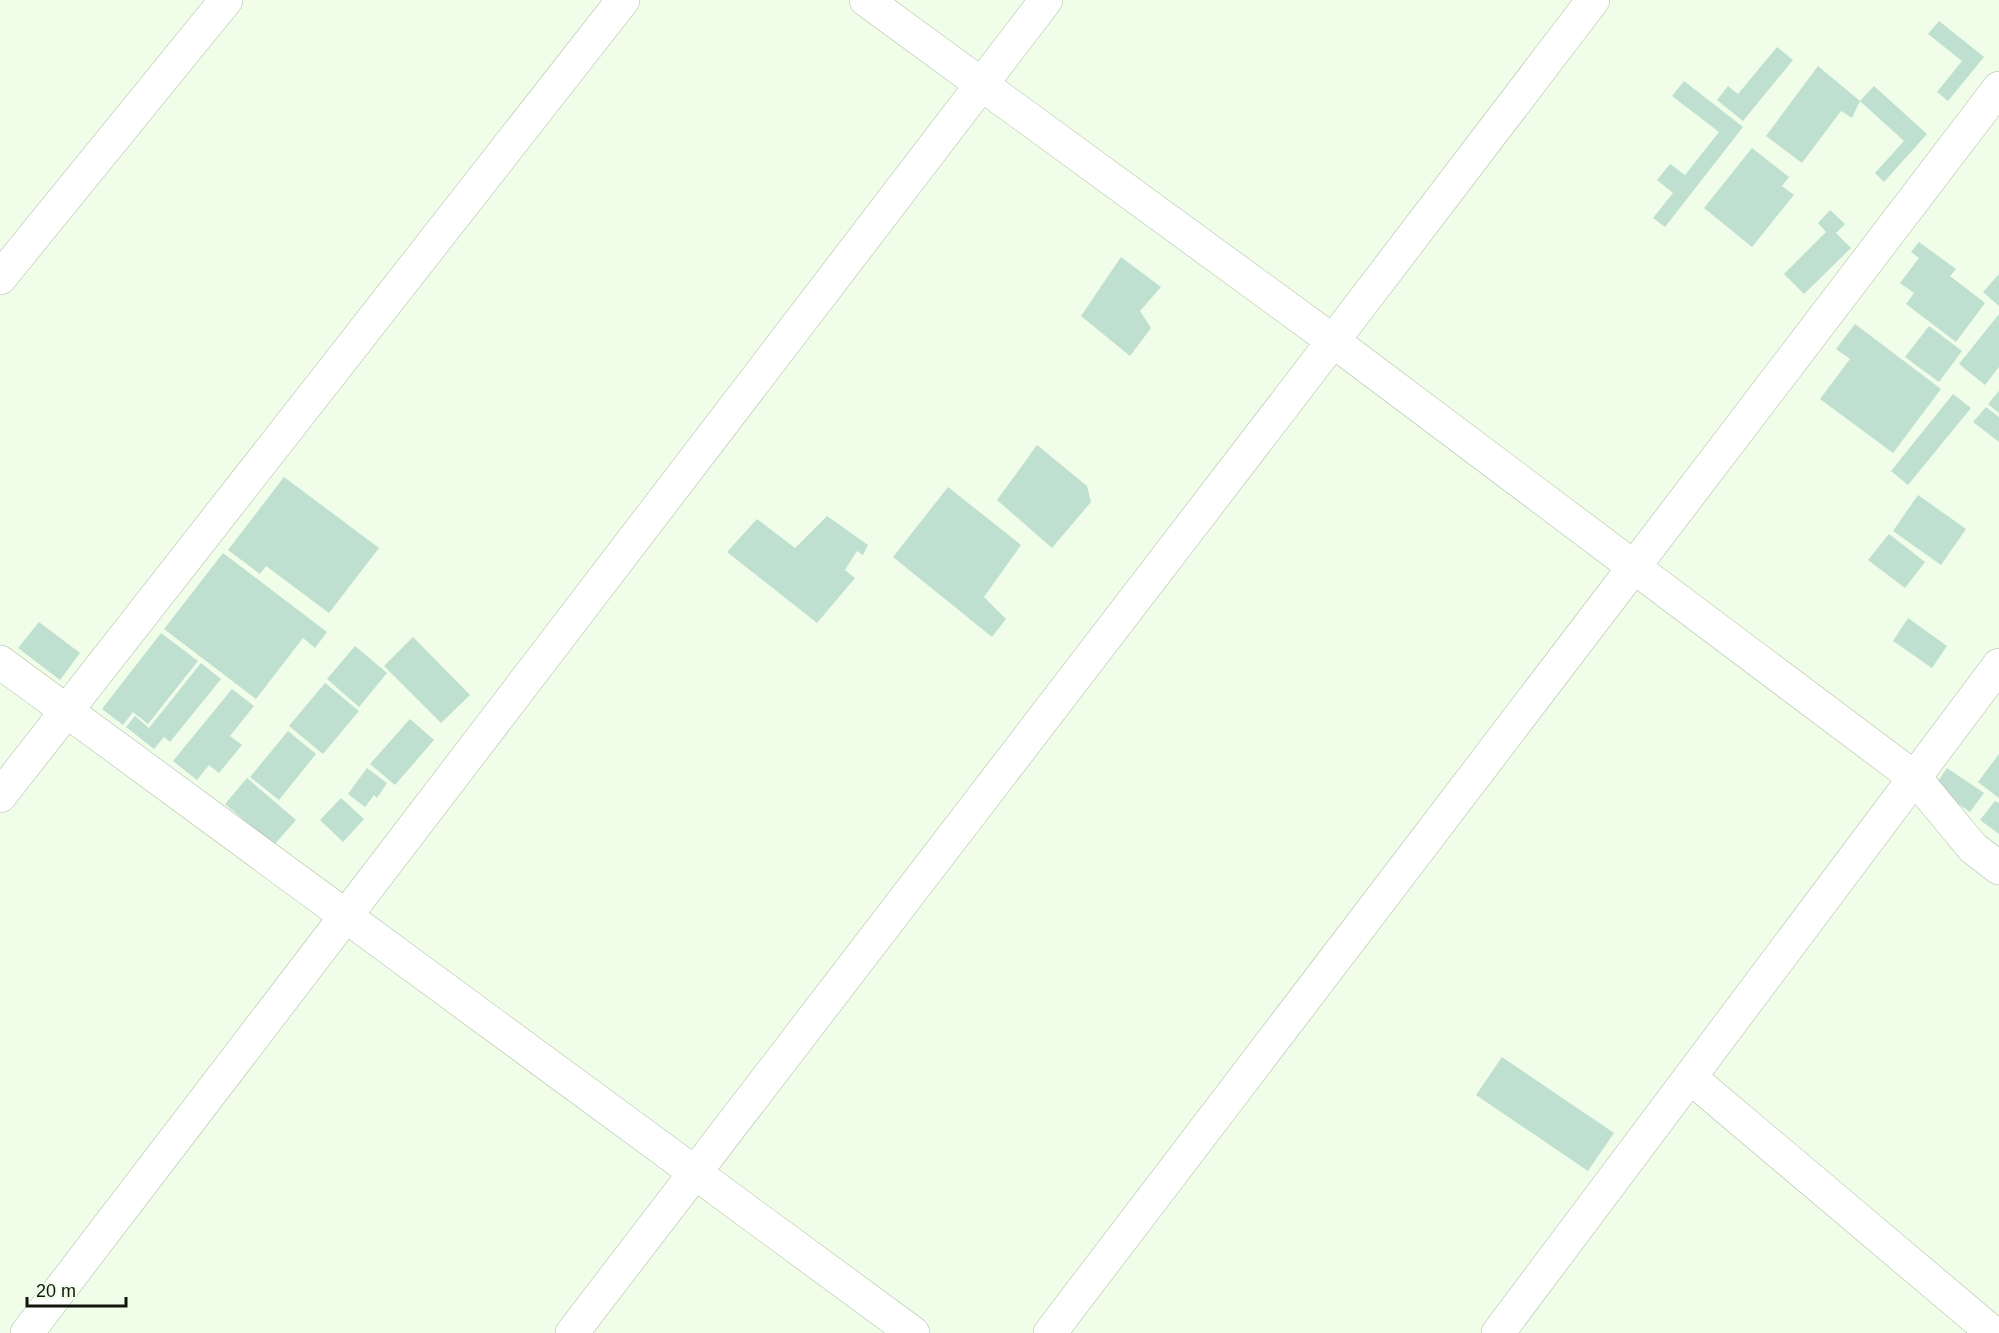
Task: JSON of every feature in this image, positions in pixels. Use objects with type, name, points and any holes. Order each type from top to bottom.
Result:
[{"type":"street","points":[[0,278],[226,0]]},
{"type":"street","points":[[0,796],[622,0]]},
{"type":"street","points":[[866,0],[1333,342],[1915,778],[1973,848],[1999,868]]},
{"type":"street","points":[[27,1333],[1046,0]]},
{"type":"street","points":[[572,1333],[1593,0]]},
{"type":"street","points":[[1050,1333],[1999,88]]},
{"type":"street","points":[[0,662],[913,1333]]},
{"type":"street","points":[[1498,1333],[1999,665]]},
{"type":"street","points":[[1691,1078],[1993,1333]]},
{"type":"building","points":[[1939,21],[1984,57],[1948,101],[1937,92],[1962,61],[1928,34]]},
{"type":"building","points":[[1777,47],[1793,60],[1743,121],[1717,100],[1728,86],[1738,94]]},
{"type":"building","points":[[1818,66],[1860,101],[1852,118],[1841,111],[1802,163],[1766,136]]},
{"type":"building","points":[[1684,81],[1743,127],[1665,227],[1653,218],[1673,193],[1657,180],[1670,164],[1685,175],[1719,132],[1672,96]]},
{"type":"building","points":[[1874,86],[1927,134],[1884,182],[1875,173],[1904,141],[1860,101]]},
{"type":"building","points":[[1752,148],[1789,177],[1782,186],[1794,195],[1752,247],[1704,208]]},
{"type":"building","points":[[1830,210],[1845,224],[1836,233],[1851,248],[1804,294],[1784,274],[1826,232],[1818,223]]},
{"type":"building","points":[[1919,242],[1956,269],[1950,276],[1985,303],[1956,342],[1906,304],[1914,293],[1900,283],[1919,258],[1911,252]]},
{"type":"building","points":[[1121,257],[1161,287],[1140,311],[1151,328],[1130,356],[1081,316]]},
{"type":"building","points":[[1999,274],[1999,306],[1983,292]]},
{"type":"building","points":[[1999,314],[1999,367],[1985,385],[1959,364]]},
{"type":"building","points":[[1855,324],[1941,389],[1893,453],[1820,399],[1850,359],[1836,349]]},
{"type":"building","points":[[1929,326],[1962,351],[1939,382],[1905,357]]},
{"type":"building","points":[[1999,391],[1999,413],[1988,404]]},
{"type":"building","points":[[1953,394],[1971,408],[1908,485],[1891,471]]},
{"type":"building","points":[[1986,407],[1999,417],[1999,442],[1973,422]]},
{"type":"building","points":[[1037,445],[1087,486],[1091,502],[1052,548],[997,500]]},
{"type":"building","points":[[284,477],[379,548],[329,613],[266,566],[260,574],[228,550]]},
{"type":"building","points":[[948,487],[1021,545],[984,597],[1006,619],[992,637],[893,557]]},
{"type":"building","points":[[1918,495],[1966,529],[1941,565],[1893,531]]},
{"type":"building","points":[[827,516],[868,545],[863,555],[857,551],[845,570],[855,578],[817,623],[727,552],[757,519],[795,548]]},
{"type":"building","points":[[1889,534],[1925,562],[1905,588],[1868,560]]},
{"type":"building","points":[[223,553],[327,632],[315,648],[303,638],[256,699],[164,629]]},
{"type":"building","points":[[1908,618],[1947,646],[1932,668],[1893,641]]},
{"type":"building","points":[[39,622],[80,653],[60,680],[18,648]]},
{"type":"building","points":[[161,633],[198,661],[148,724],[133,712],[123,725],[102,709]]},
{"type":"building","points":[[413,637],[470,695],[441,723],[384,666]]},
{"type":"building","points":[[355,646],[387,673],[359,707],[327,679]]},
{"type":"building","points":[[201,663],[221,679],[170,742],[164,737],[154,749],[126,727],[135,716],[149,728]]},
{"type":"building","points":[[325,683],[359,711],[323,754],[289,726]]},
{"type":"building","points":[[232,689],[254,706],[230,736],[242,745],[219,773],[209,765],[197,780],[173,761]]},
{"type":"building","points":[[410,719],[434,740],[395,785],[370,764]]},
{"type":"building","points":[[288,731],[316,754],[279,800],[250,777]]},
{"type":"building","points":[[1999,754],[1999,798],[1978,782]]},
{"type":"building","points":[[367,768],[387,783],[377,798],[374,795],[365,807],[348,794]]},
{"type":"building","points":[[1947,768],[1984,793],[1970,812],[1934,787]]},
{"type":"building","points":[[247,778],[296,820],[274,845],[225,804]]},
{"type":"building","points":[[341,798],[364,819],[343,842],[320,820]]},
{"type":"building","points":[[1995,801],[1999,803],[1999,834],[1980,820]]},
{"type":"building","points":[[1502,1057],[1614,1133],[1588,1171],[1476,1095]]}]
